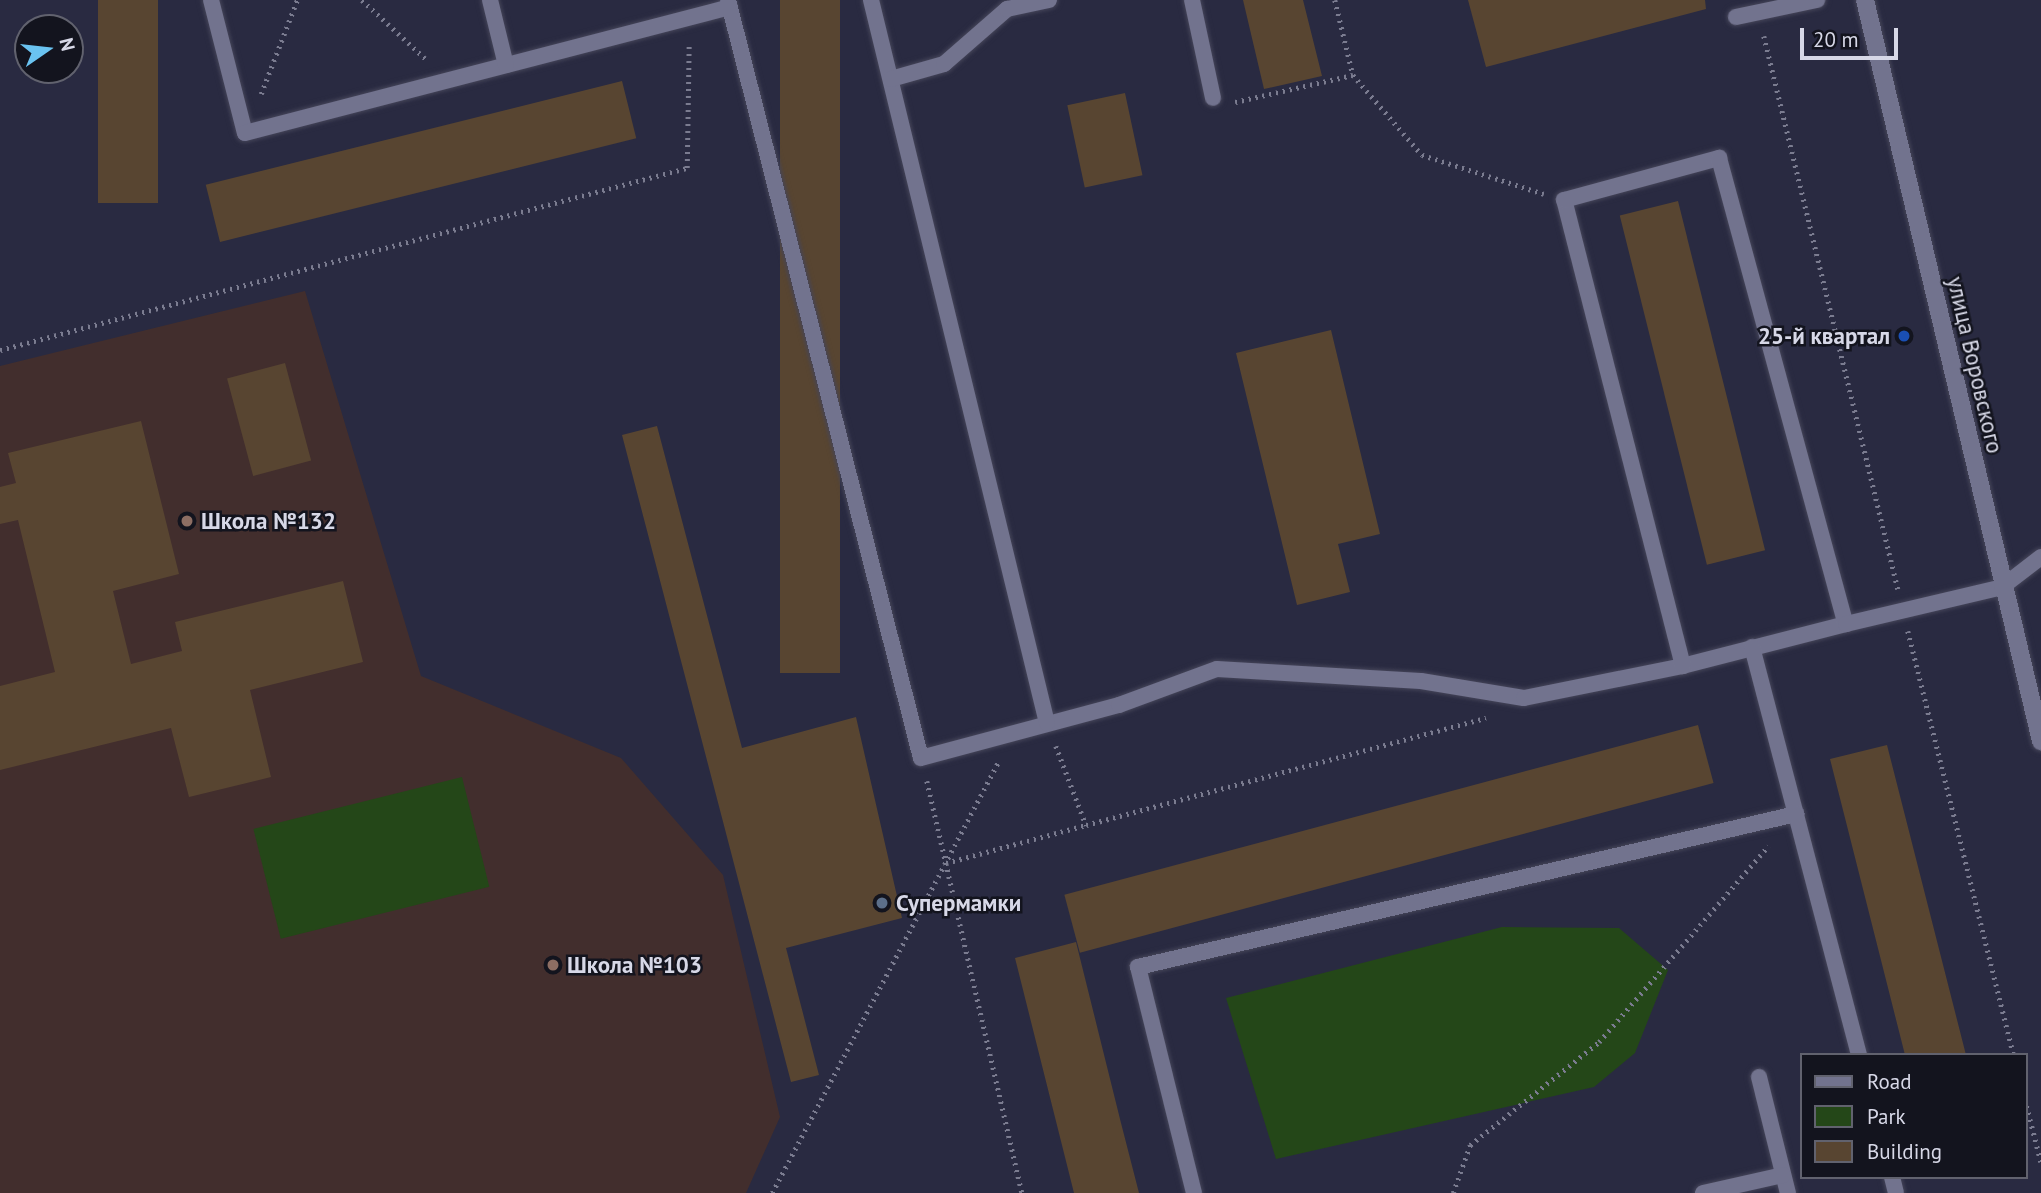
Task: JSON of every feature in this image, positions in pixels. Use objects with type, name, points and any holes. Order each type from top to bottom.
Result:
[{"type":"street","name":"улица Воровского","points":[[1865,0],[2002,587],[2037,709],[2041,741]]},
{"type":"lane","points":[[211,0],[245,133],[690,18],[729,4],[921,758],[1119,705],[1217,669],[1421,681],[1524,698],[1684,666],[2002,587],[2041,557]]},
{"type":"lane","points":[[490,0],[506,65]]},
{"type":"lane","points":[[871,0],[1047,723]]},
{"type":"lane","points":[[891,79],[944,64],[1007,9],[1049,0]]},
{"type":"lane","points":[[1192,0],[1213,98]]},
{"type":"lane","points":[[1736,17],[1817,0]]},
{"type":"lane","points":[[1684,666],[1564,200],[1719,158],[1846,624]]},
{"type":"lane","points":[[1752,647],[1858,1053]]},
{"type":"lane","points":[[1194,1193],[1138,967],[1796,814]]},
{"type":"lane","points":[[1759,1077],[1788,1193]]},
{"type":"lane","points":[[1703,1193],[1783,1175]]},
{"type":"path","points":[[245,133],[297,0]]},
{"type":"path","points":[[362,0],[449,80]]},
{"type":"path","points":[[1335,0],[1353,75],[1422,155],[1564,200]]},
{"type":"path","points":[[1759,12],[1903,611],[2014,1053]]},
{"type":"path","points":[[0,350],[687,168],[690,18]]},
{"type":"path","points":[[1213,98],[1235,102],[1353,75]]},
{"type":"path","points":[[946,863],[1497,715]]},
{"type":"path","points":[[1047,723],[1086,825]]},
{"type":"path","points":[[772,1193],[1013,735]]},
{"type":"path","points":[[921,758],[1022,1193]]},
{"type":"path","points":[[1453,1193],[1470,1145],[1598,1042],[1796,814]]},
{"type":"path","points":[[2027,1107],[2041,1162]]},
{"type":"shaded area","name":"Школа №132","points":[[305,291],[421,676],[621,758],[723,875],[780,1117],[746,1193],[0,1193],[0,366]]},
{"type":"green space","points":[[462,777],[489,887],[281,939],[253,829]]},
{"type":"green space","points":[[1502,927],[1619,928],[1668,970],[1635,1053],[1594,1087],[1276,1159],[1226,998]]},
{"type":"building","points":[[98,0],[158,0],[158,203],[98,203]]},
{"type":"building","points":[[780,0],[840,0],[840,673],[780,673]]},
{"type":"building","points":[[1243,0],[1303,0],[1322,76],[1264,89]]},
{"type":"building","points":[[1468,0],[1705,0],[1706,9],[1486,67]]},
{"type":"building","points":[[622,81],[636,138],[220,242],[206,185]]},
{"type":"building","points":[[1125,93],[1142,175],[1085,187],[1067,105]]},
{"type":"building","points":[[1678,201],[1765,550],[1707,565],[1620,216]]},
{"type":"building","points":[[1331,330],[1380,534],[1338,544],[1350,592],[1297,605],[1236,353]]},
{"type":"building","points":[[285,363],[311,461],[253,476],[227,379]]},
{"type":"building","points":[[141,421],[179,574],[113,591],[131,664],[182,651],[175,622],[343,581],[363,662],[250,690],[271,777],[189,797],[171,728],[0,770],[0,686],[55,672],[18,520],[0,524],[0,487],[16,483],[8,453]]},
{"type":"building","points":[[657,426],[742,748],[856,717],[902,918],[786,948],[819,1075],[791,1082],[622,435]]},
{"type":"building","points":[[1698,725],[1714,783],[1080,953],[1064,895]]},
{"type":"building","points":[[1887,745],[1965,1053],[1904,1053],[1830,759]]},
{"type":"building","points":[[1076,942],[1139,1193],[1074,1193],[1015,958]]},
{"type":"place","name":"25-й квартал","points":[[1904,336]]},
{"type":"place","name":"Школа №132","points":[[187,521]]},
{"type":"place","name":"Супермамки","points":[[882,903]]},
{"type":"place","name":"Школа №103","points":[[553,965]]}]
